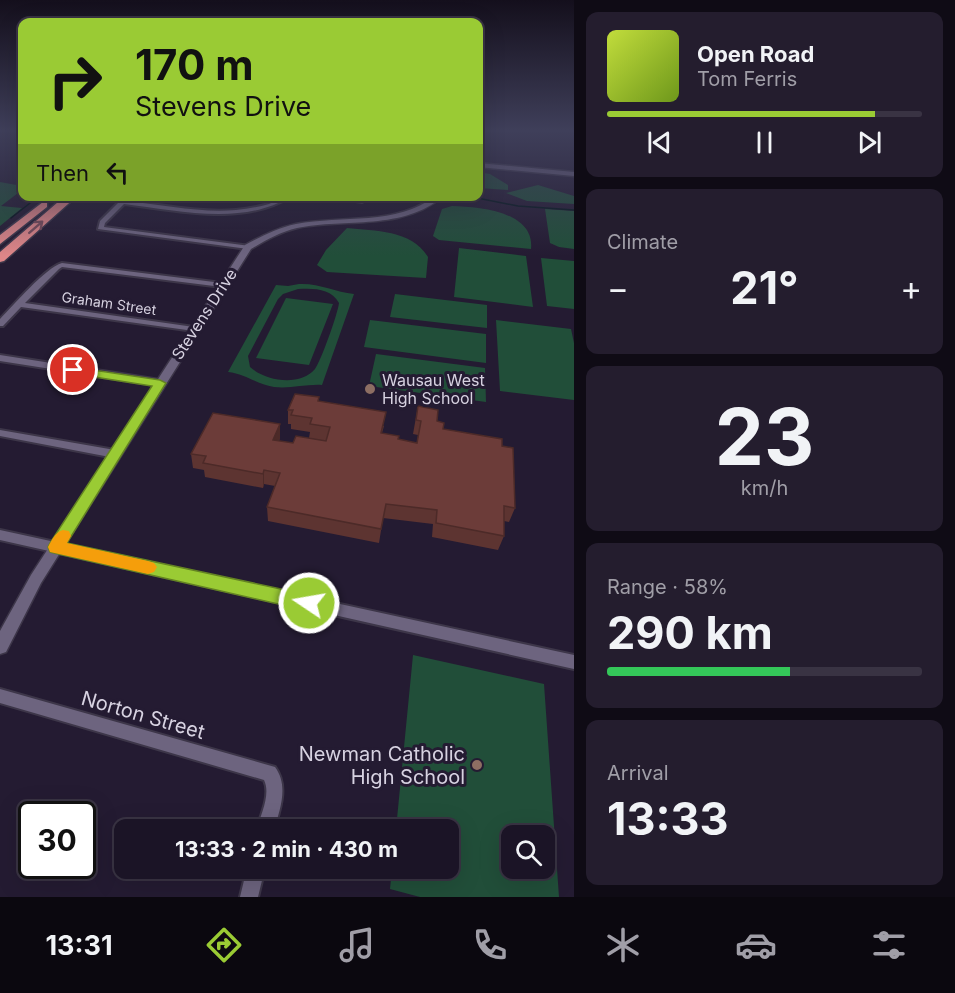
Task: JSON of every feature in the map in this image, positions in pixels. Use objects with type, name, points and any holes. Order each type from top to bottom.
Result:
[{"type":"highway","points":[[0,241],[48,201]]},
{"type":"highway","points":[[0,258],[66,201]]},
{"type":"street","points":[[551,172],[574,174]]},
{"type":"street","points":[[125,201],[102,222],[100,228],[248,247]]},
{"type":"street","points":[[145,201],[235,211],[266,206],[277,201]]},
{"type":"street","name":"Stevens Drive","points":[[0,647],[56,547],[248,247],[262,237],[288,227],[317,221],[403,214],[430,205],[434,201]]},
{"type":"street","points":[[0,324],[56,267],[62,265],[222,285]]},
{"type":"street","name":"Graham Street","points":[[19,304],[194,329]]},
{"type":"street","points":[[0,358],[160,383]]},
{"type":"street","points":[[0,433],[115,454]]},
{"type":"street","points":[[0,534],[574,662]]},
{"type":"street","name":"Norton Street","points":[[0,696],[263,770],[273,777],[274,789],[267,819]]},
{"type":"street","points":[[249,897],[253,879]]},
{"type":"green space","points":[[483,173],[490,174],[508,185],[508,190],[483,188]]},
{"type":"green space","points":[[0,182],[18,185],[18,193],[1,206],[22,208],[0,226]]},
{"type":"green space","points":[[538,185],[574,196],[574,204],[527,201],[506,193]]},
{"type":"green space","points":[[452,206],[490,210],[515,219],[524,226],[530,236],[531,249],[439,240],[433,236],[442,209]]},
{"type":"green space","points":[[545,209],[574,211],[574,249],[550,243]]},
{"type":"green space","points":[[347,228],[381,231],[413,242],[428,257],[426,278],[327,272],[317,265],[326,250]]},
{"type":"green space","points":[[459,248],[526,256],[533,307],[454,297]]},
{"type":"green space","points":[[541,258],[574,261],[574,309],[547,306]]},
{"type":"green space","points":[[276,285],[313,285],[354,294],[322,385],[274,387],[228,372]],"holes":[[[298,289],[315,289],[331,294],[339,303],[336,316],[315,369],[309,375],[301,378],[273,379],[250,367],[248,356],[278,299],[283,294]]]},
{"type":"green space","points":[[395,294],[487,305],[487,328],[390,317]]},
{"type":"green space","points":[[286,298],[333,304],[309,365],[256,358]]},
{"type":"green space","points":[[370,320],[486,334],[486,363],[364,347]]},
{"type":"green space","points":[[496,320],[571,329],[574,343],[574,400],[500,391]]},
{"type":"green space","points":[[376,354],[485,368],[486,402],[369,386]]},
{"type":"green space","name":"Newman Catholic High School","points":[[413,655],[544,684],[554,825],[501,825],[501,879],[555,879],[555,840],[559,897],[420,897],[390,889],[391,879],[459,879],[459,819],[397,819]]},
{"type":"building","name":"Wausau West High School","points":[[295,394],[319,397],[318,401],[386,412],[381,433],[399,436],[398,439],[417,443],[421,421],[416,420],[418,406],[438,410],[437,421],[444,423],[443,429],[502,439],[502,446],[513,448],[515,508],[504,506],[504,536],[436,523],[437,510],[386,504],[381,529],[267,507],[280,473],[264,470],[263,474],[203,463],[206,456],[191,454],[213,413],[280,424],[273,440],[293,443],[296,436],[326,441],[330,427],[310,424],[312,418],[291,415],[293,410],[288,410]]},
{"type":"waterway","points":[[483,199],[518,206],[574,210]]},
{"type":"waterway","points":[[11,218],[33,201]]},
{"type":"slow traffic","points":[[63,536],[56,547],[148,567]]},
{"type":"place","name":"Wausau West High School","points":[[370,389]]},
{"type":"place","name":"Newman Catholic High School","points":[[477,765]]},
{"type":"route","points":[[73,370],[160,383],[56,547],[309,603]]}]
